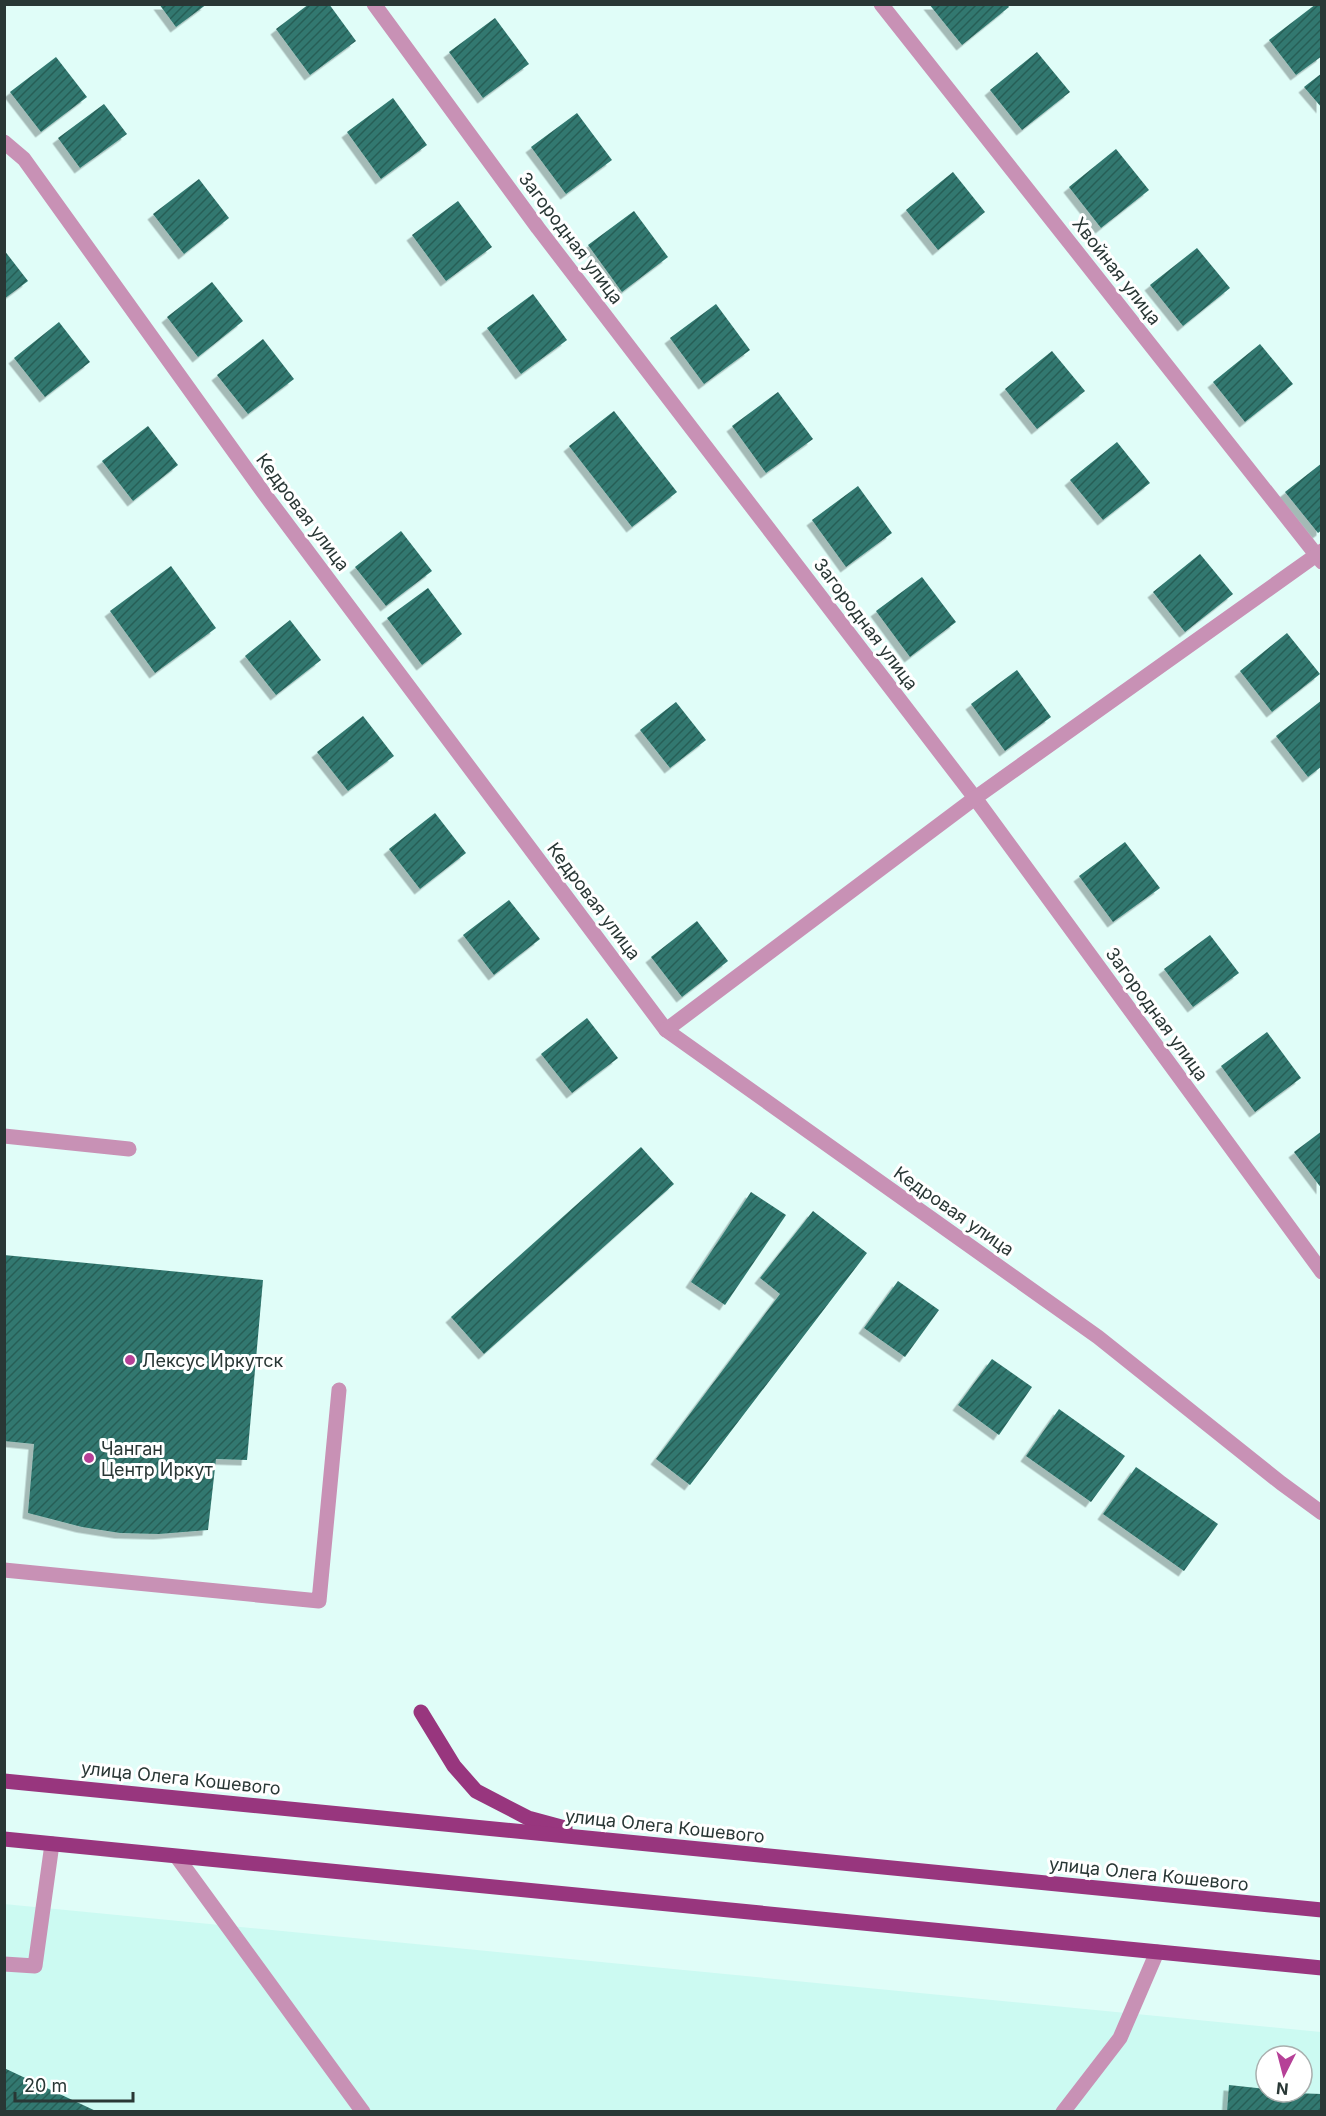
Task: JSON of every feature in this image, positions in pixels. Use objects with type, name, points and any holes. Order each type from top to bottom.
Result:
[{"type":"main road","points":[[421,1712],[454,1766],[476,1791],[528,1818],[608,1839]]},
{"type":"main road","name":"улица Олега Кошевого","points":[[4,1781],[1322,1910]]},
{"type":"main road","points":[[4,1839],[1322,1968]]},
{"type":"street","name":"Загородная улица","points":[[374,4],[538,228],[975,798],[1322,1272]]},
{"type":"street","name":"Хвойная улица","points":[[881,4],[1320,556]]},
{"type":"street","name":"Кедровая улица","points":[[4,142],[24,159],[263,492],[666,1030],[1098,1337],[1322,1513]]},
{"type":"street","points":[[666,1030],[975,798],[1320,556]]},
{"type":"street","points":[[4,1136],[129,1149]]},
{"type":"street","points":[[4,1570],[319,1601],[339,1390]]},
{"type":"street","points":[[4,1964],[35,1966],[51,1844]]},
{"type":"street","points":[[177,1857],[363,2112]]},
{"type":"street","points":[[1063,2112],[1120,2038],[1157,1952]]},
{"type":"shaded area","points":[[4,1904],[1321,2032],[1321,2111],[5,2111]]},
{"type":"building","points":[[159,4],[207,4],[176,27]]},
{"type":"building","points":[[309,4],[329,4],[356,41],[310,75],[276,29]]},
{"type":"building","points":[[929,4],[1007,4],[1009,7],[962,45]]},
{"type":"building","points":[[1316,4],[1322,4],[1322,56],[1296,75],[1269,40]]},
{"type":"building","points":[[495,18],[529,64],[483,98],[449,52]]},
{"type":"building","points":[[1037,52],[1070,92],[1022,130],[990,90]]},
{"type":"building","points":[[56,57],[87,97],[41,132],[10,92]]},
{"type":"building","points":[[1322,73],[1322,108],[1304,87]]},
{"type":"building","points":[[393,98],[427,145],[381,179],[347,132]]},
{"type":"building","points":[[104,104],[127,134],[80,168],[58,138]]},
{"type":"building","points":[[577,113],[612,160],[566,194],[531,147]]},
{"type":"building","points":[[1116,149],[1149,190],[1101,228],[1069,187]]},
{"type":"building","points":[[953,172],[985,212],[938,250],[906,210]]},
{"type":"building","points":[[199,179],[229,218],[184,254],[153,214]]},
{"type":"building","points":[[458,201],[492,247],[446,281],[412,235]]},
{"type":"building","points":[[634,211],[668,257],[622,292],[588,245]]},
{"type":"building","points":[[1197,248],[1230,288],[1183,326],[1150,285]]},
{"type":"building","points":[[4,250],[28,281],[4,299]]},
{"type":"building","points":[[212,282],[243,321],[198,357],[167,317]]},
{"type":"building","points":[[533,294],[567,340],[521,374],[487,328]]},
{"type":"building","points":[[716,304],[750,350],[704,384],[670,338]]},
{"type":"building","points":[[59,322],[90,362],[45,397],[14,358]]},
{"type":"building","points":[[263,339],[294,379],[248,414],[217,375]]},
{"type":"building","points":[[1260,344],[1293,384],[1245,422],[1213,382]]},
{"type":"building","points":[[1052,351],[1085,391],[1037,429],[1005,389]]},
{"type":"building","points":[[778,392],[813,439],[766,473],[732,426]]},
{"type":"building","points":[[614,411],[677,492],[632,527],[569,446]]},
{"type":"building","points":[[148,426],[178,465],[133,501],[102,461]]},
{"type":"building","points":[[1117,442],[1150,483],[1103,520],[1070,480]]},
{"type":"building","points":[[1322,463],[1322,530],[1318,533],[1285,492]]},
{"type":"building","points":[[858,486],[892,533],[846,567],[812,520]]},
{"type":"building","points":[[401,531],[432,571],[386,606],[355,567]]},
{"type":"building","points":[[1200,554],[1233,594],[1185,632],[1153,592]]},
{"type":"building","points":[[171,566],[216,628],[155,673],[110,611]]},
{"type":"building","points":[[922,577],[956,622],[910,657],[876,611]]},
{"type":"building","points":[[428,588],[462,634],[422,665],[387,618]]},
{"type":"building","points":[[290,620],[321,660],[276,695],[245,656]]},
{"type":"building","points":[[1287,633],[1320,674],[1272,712],[1240,671]]},
{"type":"building","points":[[1017,670],[1051,717],[1005,751],[971,704]]},
{"type":"building","points":[[1322,700],[1322,766],[1308,777],[1276,736]]},
{"type":"building","points":[[676,702],[706,740],[670,768],[640,730]]},
{"type":"building","points":[[363,716],[394,756],[348,791],[317,752]]},
{"type":"building","points":[[435,813],[466,853],[420,889],[389,849]]},
{"type":"building","points":[[1125,842],[1160,888],[1113,922],[1079,876]]},
{"type":"building","points":[[509,900],[540,939],[494,975],[463,935]]},
{"type":"building","points":[[697,921],[728,961],[682,997],[651,957]]},
{"type":"building","points":[[1210,935],[1239,973],[1193,1007],[1164,969]]},
{"type":"building","points":[[587,1018],[618,1058],[572,1093],[541,1054]]},
{"type":"building","points":[[1267,1032],[1301,1078],[1255,1112],[1221,1066]]},
{"type":"building","points":[[1322,1131],[1322,1189],[1294,1152]]},
{"type":"building","points":[[641,1147],[674,1184],[484,1354],[451,1317]]},
{"type":"building","points":[[751,1192],[786,1215],[725,1305],[691,1282]]},
{"type":"building","points":[[813,1211],[867,1253],[690,1485],[656,1459],[780,1294],[760,1278]]},
{"type":"building","name":"Лексус Иркутск","points":[[4,1255],[263,1280],[247,1460],[216,1459],[208,1530],[159,1534],[120,1533],[82,1527],[28,1513],[34,1444],[4,1441]]},
{"type":"building","points":[[898,1281],[939,1310],[905,1357],[864,1328]]},
{"type":"building","points":[[992,1359],[1032,1387],[999,1435],[958,1405]]},
{"type":"building","points":[[1059,1409],[1125,1456],[1091,1502],[1026,1456]]},
{"type":"building","points":[[1136,1467],[1218,1524],[1184,1571],[1103,1514]]},
{"type":"building","points":[[4,2068],[98,2112],[4,2112]]},
{"type":"building","points":[[1229,2085],[1254,2088],[1254,2104],[1314,2104],[1314,2094],[1322,2094],[1322,2112],[1227,2112]]},
{"type":"place","name":"Лексус Иркутск","points":[[130,1360]]},
{"type":"place","name":"Чанган Центр Иркут","points":[[89,1458]]}]
